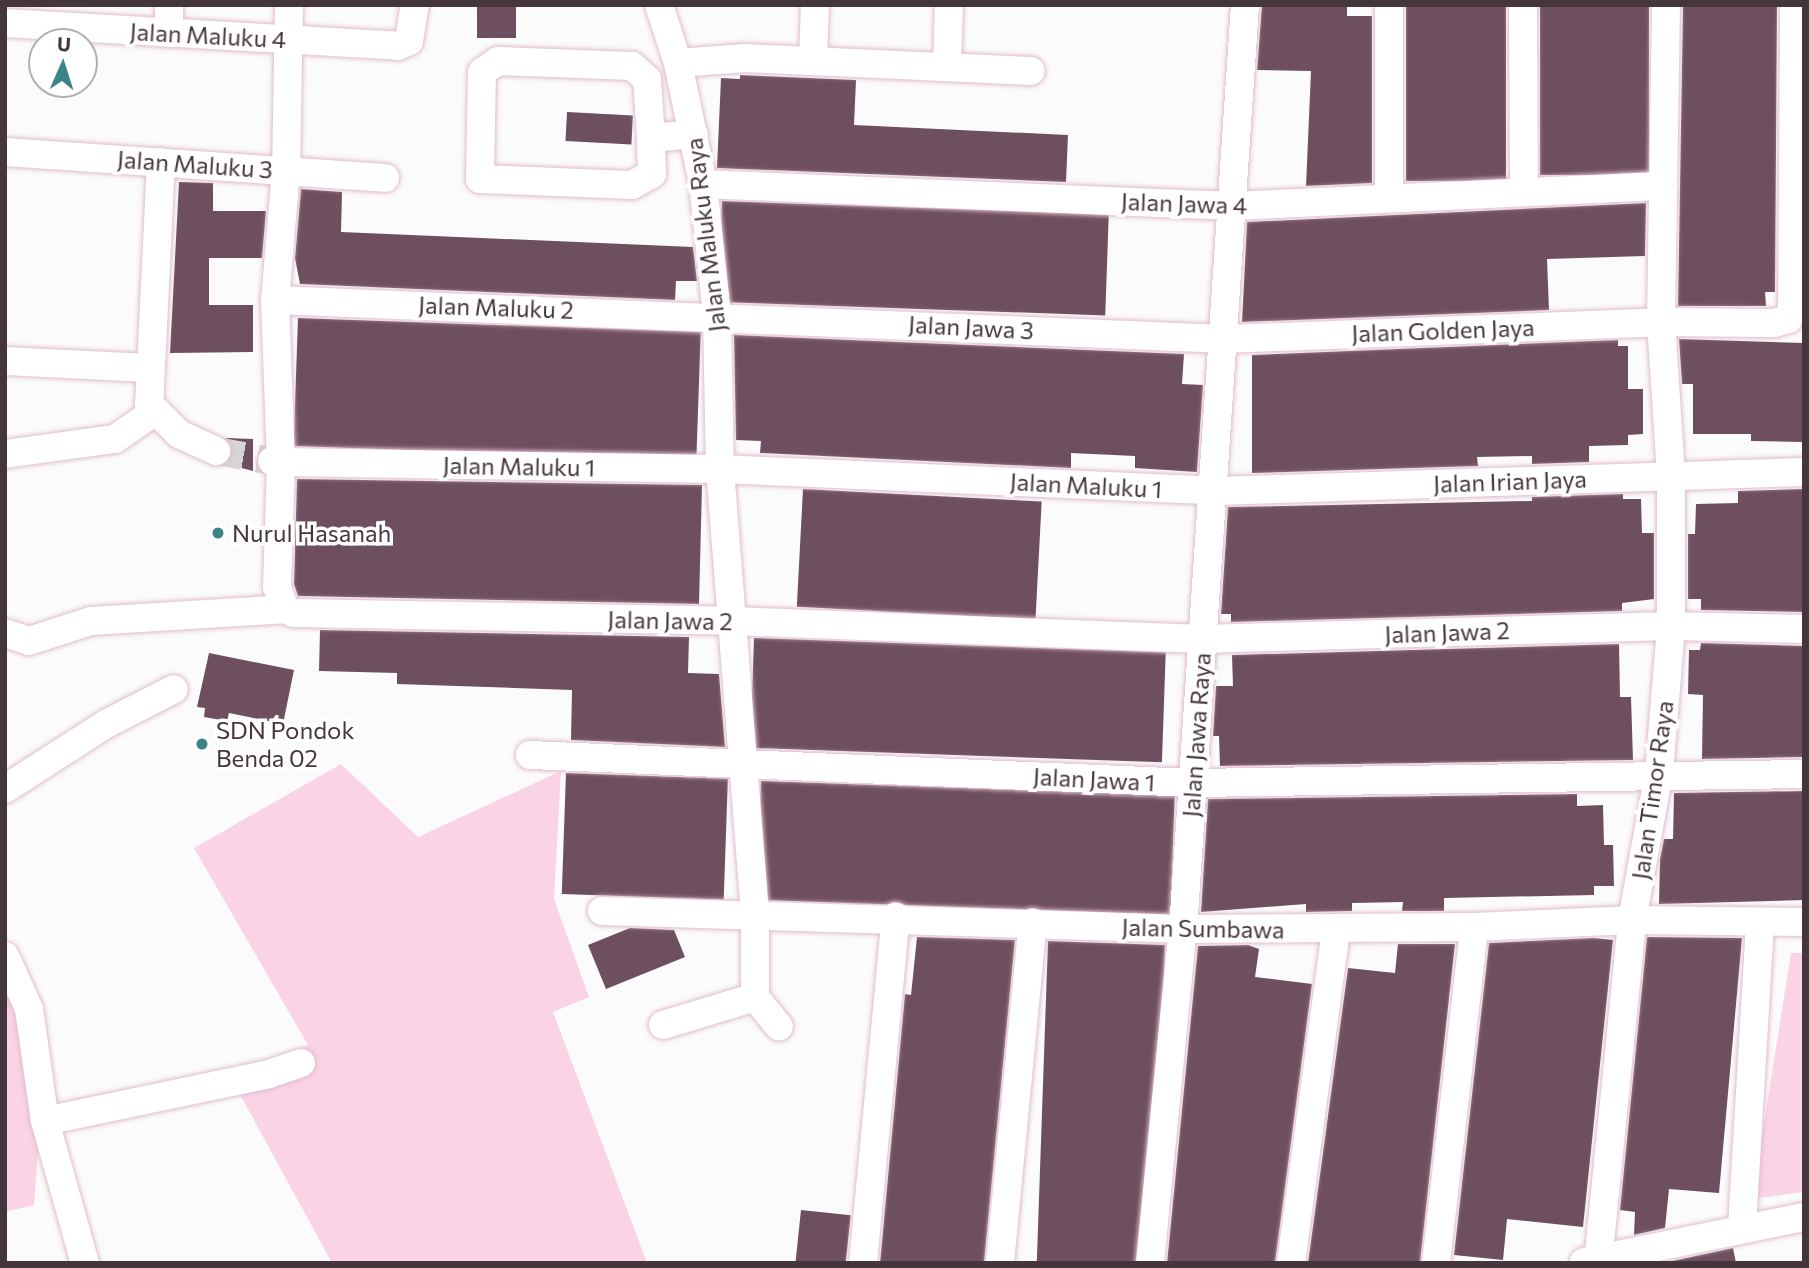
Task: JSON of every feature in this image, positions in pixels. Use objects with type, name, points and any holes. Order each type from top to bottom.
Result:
[{"type":"street","points":[[285,609],[277,587],[275,300],[286,170],[289,5]]},
{"type":"street","name":"Jalan Maluku 4","points":[[5,23],[42,15],[169,19],[288,40],[398,46],[409,41],[415,5]]},
{"type":"street","name":"Jalan Maluku Raya","points":[[659,5],[678,62],[704,184],[717,315],[720,469]]},
{"type":"street","points":[[813,60],[815,5]]},
{"type":"street","points":[[947,67],[949,5]]},
{"type":"street","name":"Jalan Jawa Raya","points":[[1150,1263],[1183,929],[1192,783],[1213,639],[1216,491],[1245,5]]},
{"type":"street","points":[[1389,5],[1389,198]]},
{"type":"street","points":[[1523,5],[1524,190]]},
{"type":"street","name":"Jalan Timor Raya","points":[[1593,1261],[1632,920],[1659,773],[1671,626],[1671,476],[1661,322],[1666,5]]},
{"type":"street","name":"Jalan Golden Jaya","points":[[1224,339],[1661,322],[1774,323],[1788,319],[1792,308],[1794,5]]},
{"type":"street","points":[[678,62],[813,60],[1031,71]]},
{"type":"street","points":[[498,61],[632,66],[647,79],[652,138],[652,174],[632,185],[480,179],[482,72],[498,61]]},
{"type":"street","points":[[652,138],[694,134]]},
{"type":"street","name":"Jalan Maluku 3","points":[[5,152],[385,178]]},
{"type":"street","points":[[161,162],[147,391],[154,412],[179,434],[216,451]]},
{"type":"street","name":"Jalan Jawa 4","points":[[704,184],[1233,206],[1524,190],[1664,186]]},
{"type":"street","name":"Jalan Maluku 2","points":[[275,300],[717,315]]},
{"type":"street","name":"Jalan Jawa 3","points":[[717,315],[1224,339]]},
{"type":"street","points":[[5,361],[149,368]]},
{"type":"street","points":[[5,454],[115,439],[129,434],[154,412]]},
{"type":"street","name":"Jalan Maluku 1","points":[[276,462],[720,469],[1216,491]]},
{"type":"street","points":[[720,469],[755,915],[755,997],[779,1027]]},
{"type":"street","name":"Jalan Irian Jaya","points":[[1216,491],[1804,472]]},
{"type":"street","name":"Jalan Jawa 2","points":[[5,633],[29,641],[91,621],[285,609],[733,621],[1213,639],[1671,626],[1804,629]]},
{"type":"street","points":[[5,789],[95,730],[174,689]]},
{"type":"street","name":"Jalan Jawa 1","points":[[530,755],[1192,783],[1659,773],[1804,774]]},
{"type":"street","name":"Jalan Sumbawa","points":[[602,911],[896,917],[1183,929],[1336,930],[1632,920],[1804,922]]},
{"type":"street","points":[[863,1263],[896,917]]},
{"type":"street","points":[[1742,1227],[1760,922]]},
{"type":"street","points":[[1000,1263],[1033,923]]},
{"type":"street","points":[[1436,1263],[1474,927]]},
{"type":"street","points":[[1292,1263],[1336,930]]},
{"type":"street","points":[[5,956],[29,1009],[45,1121],[85,1263]]},
{"type":"street","points":[[663,1026],[755,997]]},
{"type":"street","points":[[45,1121],[266,1075],[301,1063]]},
{"type":"street","points":[[1593,1261],[1742,1227],[1804,1217]]},
{"type":"shaded area","points":[[341,764],[418,837],[561,771],[554,899],[589,997],[553,1012],[647,1263],[332,1263],[231,1078],[308,1045],[194,848]]},
{"type":"shaded area","points":[[1791,953],[1804,953],[1804,1192],[1752,1199]]},
{"type":"shaded area","points":[[5,955],[42,1102],[34,1205],[5,1212]]},
{"type":"building","points":[[477,5],[516,5],[516,38],[477,38]]},
{"type":"building","points":[[1262,5],[1347,5],[1347,16],[1372,16],[1372,183],[1306,186],[1311,71],[1257,70]]},
{"type":"building","points":[[1406,5],[1506,5],[1506,181],[1406,181]]},
{"type":"building","points":[[1540,5],[1649,5],[1649,175],[1540,175]]},
{"type":"building","points":[[1683,5],[1777,5],[1775,292],[1765,292],[1766,306],[1678,306]]},
{"type":"building","points":[[740,75],[856,80],[854,125],[1068,135],[1066,182],[717,168],[721,78],[740,79]]},
{"type":"building","points":[[567,112],[633,115],[631,144],[565,141]]},
{"type":"building","points":[[179,182],[213,183],[213,211],[266,211],[262,258],[209,258],[209,305],[253,305],[253,352],[170,353]]},
{"type":"building","points":[[301,189],[342,192],[341,232],[693,247],[697,281],[676,281],[675,300],[300,284],[295,258]]},
{"type":"building","points":[[722,201],[1109,215],[1105,315],[718,302]]},
{"type":"building","points":[[1646,203],[1645,256],[1547,259],[1549,310],[1242,322],[1247,222]]},
{"type":"building","points":[[298,318],[701,332],[696,460],[294,446]]},
{"type":"building","points":[[734,335],[1184,354],[1182,384],[1203,385],[1197,472],[1135,468],[1135,456],[1071,453],[1071,468],[760,453],[761,441],[736,440]]},
{"type":"building","points":[[1679,339],[1804,343],[1804,442],[1751,441],[1751,434],[1693,434],[1693,384],[1682,384]]},
{"type":"building","points":[[1618,340],[1618,346],[1628,346],[1628,389],[1643,389],[1643,434],[1628,435],[1628,445],[1589,446],[1589,462],[1532,464],[1532,456],[1477,457],[1478,466],[1252,473],[1252,355]]},
{"type":"building","points":[[226,438],[253,439],[253,471],[226,464],[233,450]]},
{"type":"building","points":[[297,479],[702,485],[699,604],[298,596],[294,584]]},
{"type":"building","points":[[803,489],[1042,502],[1035,619],[797,607]]},
{"type":"building","points":[[1804,489],[1804,612],[1701,610],[1701,599],[1688,599],[1688,534],[1695,534],[1696,504],[1738,503],[1738,491]]},
{"type":"building","points":[[1623,494],[1623,499],[1641,499],[1642,533],[1654,533],[1654,599],[1622,603],[1622,611],[1231,622],[1231,614],[1221,614],[1228,507],[1532,501],[1532,497]]},
{"type":"building","points":[[320,630],[689,637],[688,673],[719,674],[725,747],[571,740],[572,690],[397,684],[397,673],[319,671]]},
{"type":"building","points":[[754,638],[1166,652],[1162,762],[750,748]]},
{"type":"building","points":[[1701,643],[1804,646],[1804,757],[1702,759],[1703,695],[1688,694],[1689,650],[1700,650]]},
{"type":"building","points":[[1619,644],[1620,697],[1631,697],[1633,760],[1220,766],[1219,736],[1213,736],[1216,686],[1233,686],[1232,655]]},
{"type":"building","points":[[209,653],[294,670],[283,724],[229,713],[227,721],[204,717],[205,708],[197,707]]},
{"type":"building","points":[[566,773],[728,779],[724,900],[562,894]]},
{"type":"building","points":[[761,781],[1175,795],[1171,914],[757,900]]},
{"type":"building","points":[[1804,791],[1804,900],[1659,904],[1660,859],[1664,839],[1673,839],[1674,793]]},
{"type":"building","points":[[1577,794],[1577,806],[1603,805],[1604,845],[1613,845],[1614,886],[1594,886],[1594,895],[1444,898],[1444,911],[1402,911],[1403,902],[1352,903],[1352,911],[1306,912],[1306,904],[1201,912],[1208,799]]},
{"type":"building","points":[[630,928],[674,930],[685,957],[606,989],[588,945]]},
{"type":"building","points":[[917,937],[1015,940],[984,1263],[880,1263],[905,994],[911,995]]},
{"type":"building","points":[[1647,937],[1742,938],[1719,1193],[1669,1189],[1665,1228],[1634,1235],[1635,1212],[1620,1210]]},
{"type":"building","points":[[1594,938],[1613,940],[1583,1227],[1507,1219],[1503,1260],[1454,1255],[1489,943]]},
{"type":"building","points":[[1048,941],[1165,945],[1154,1263],[1037,1263]]},
{"type":"building","points":[[1398,944],[1455,944],[1420,1263],[1308,1263],[1348,968],[1395,973]]},
{"type":"building","points":[[1248,945],[1259,949],[1255,977],[1312,984],[1275,1263],[1167,1263],[1198,946]]},
{"type":"building","points":[[801,1210],[851,1215],[846,1263],[795,1263]]},
{"type":"building","points":[[1733,1248],[1736,1263],[1663,1263]]},
{"type":"tunnel","points":[[216,451],[272,461]]},
{"type":"place","name":"Nurul Hasanah","points":[[218,533]]},
{"type":"place","name":"SDN Pondok Benda 02","points":[[202,744]]}]
